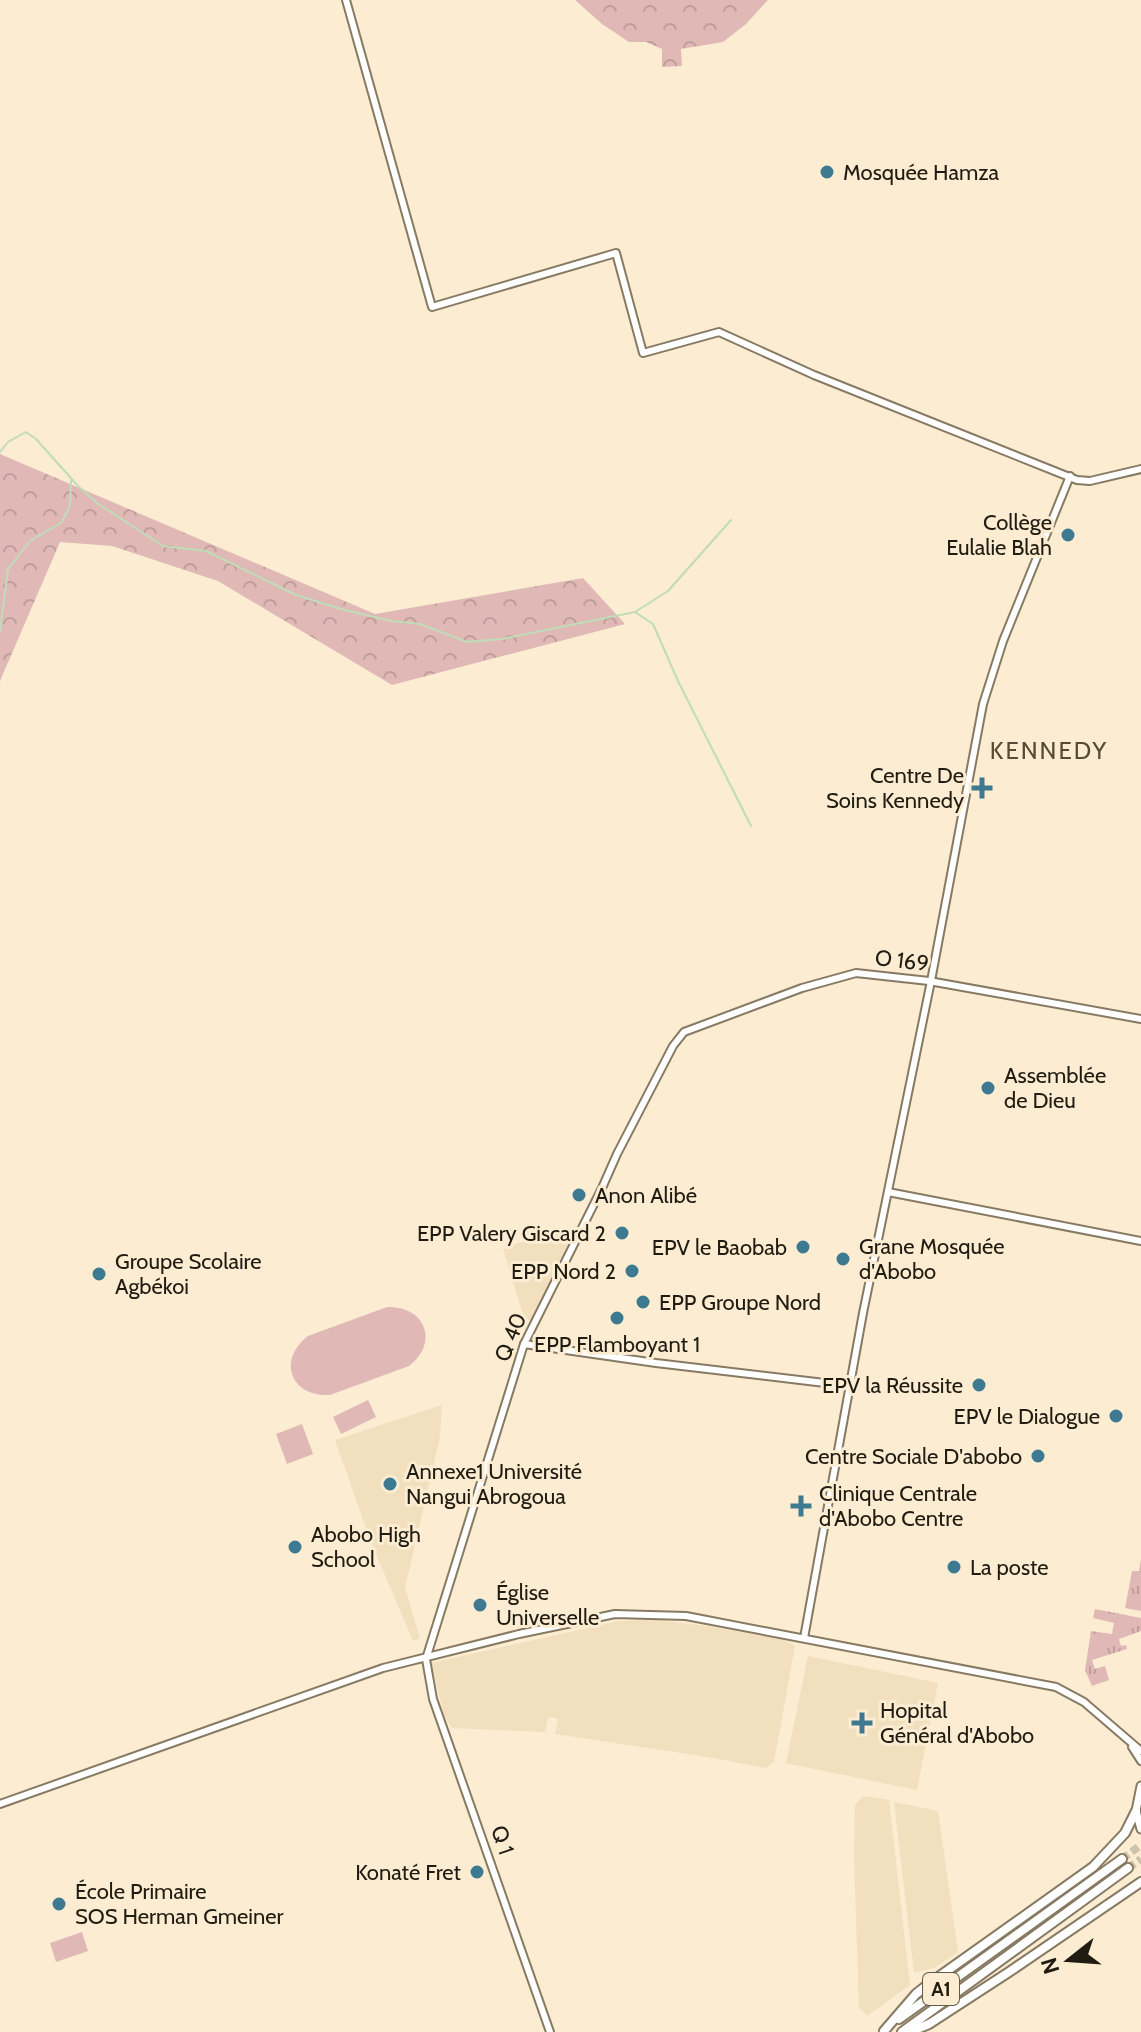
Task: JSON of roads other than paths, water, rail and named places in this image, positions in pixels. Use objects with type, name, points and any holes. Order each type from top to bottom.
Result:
[{"type":"main road","points":[[883,2031],[923,1989],[1093,1867],[1125,1833],[1136,1811],[1141,1786]]},
{"type":"main road","points":[[1136,1811],[1141,1829]]},
{"type":"main road","name":"A1","points":[[883,2031],[1122,1859]]},
{"type":"main road","name":"A1","points":[[902,2032],[1128,1868]]},
{"type":"main road","points":[[910,2032],[929,2024],[996,1981],[1141,1882]]},
{"type":"street","points":[[346,0],[432,307],[616,253],[643,353],[719,332],[931,423],[1077,480],[1090,481],[1141,469]]},
{"type":"street","points":[[804,1638],[983,704],[1003,641],[1070,476]]},
{"type":"street","name":"O 169","points":[[673,1046],[684,1032],[802,988],[856,973],[931,981],[1141,1019]]},
{"type":"street","name":"Q 40","points":[[426,1659],[524,1344],[673,1046]]},
{"type":"street","points":[[888,1192],[1141,1241]]},
{"type":"street","points":[[524,1344],[850,1386]]},
{"type":"street","points":[[0,1804],[361,1675],[519,1634],[615,1614],[686,1616],[1056,1687],[1084,1702],[1141,1751]]},
{"type":"street","name":"Q 1","points":[[426,1659],[433,1699],[550,2032]]},
{"type":"street","points":[[1129,1743],[1141,1761]]},
{"type":"waterway","points":[[0,452],[8,442],[26,432],[97,503],[163,546],[206,551],[296,595],[391,621],[420,624],[467,642],[502,639],[635,612],[653,624],[751,826]]},
{"type":"waterway","points":[[0,631],[8,569],[30,541],[61,523],[70,506],[71,481]]},
{"type":"waterway","points":[[635,612],[668,591],[731,520]]},
{"type":"tunnel","points":[[1122,1859],[1141,1845]]},
{"type":"tunnel","points":[[1128,1868],[1141,1859]]},
{"type":"place","name":"Mosquée Hamza","points":[[827,172]]},
{"type":"place","name":"Collège Eulalie Blah","points":[[1068,535]]},
{"type":"place","name":"Centre De Soins Kennedy","points":[[982,788]]},
{"type":"place","name":"Assemblée de Dieu","points":[[988,1088]]},
{"type":"place","name":"Anon Alibé","points":[[579,1195]]},
{"type":"place","name":"EPP Valery Giscard 2","points":[[622,1233]]},
{"type":"place","name":"EPV le Baobab","points":[[803,1247]]},
{"type":"place","name":"Grane Mosquée d'Abobo","points":[[843,1259]]},
{"type":"place","name":"EPP Nord 2","points":[[632,1271]]},
{"type":"place","name":"Groupe Scolaire Agbékoi","points":[[99,1274]]},
{"type":"place","name":"EPP Groupe Nord","points":[[643,1302]]},
{"type":"place","name":"EPP Flamboyant 1","points":[[617,1318]]},
{"type":"place","name":"EPV la Réussite","points":[[979,1385]]},
{"type":"place","name":"EPV le Dialogue","points":[[1116,1416]]},
{"type":"place","name":"Centre Sociale D'abobo","points":[[1038,1456]]},
{"type":"place","name":"Annexe1 Université Nangui Abrogoua","points":[[390,1484]]},
{"type":"place","name":"Clinique Centrale d'Abobo Centre","points":[[801,1506]]},
{"type":"place","name":"Abobo High School","points":[[295,1547]]},
{"type":"place","name":"La poste","points":[[954,1567]]},
{"type":"place","name":"Église Universelle","points":[[480,1605]]},
{"type":"place","name":"Hopital Général d'Abobo","points":[[862,1723]]},
{"type":"place","name":"Konaté Fret","points":[[477,1872]]},
{"type":"place","name":"École Primaire SOS Herman Gmeiner","points":[[59,1904]]},
{"type":"district","name":"KENNEDY","points":[[1049,751]]}]
